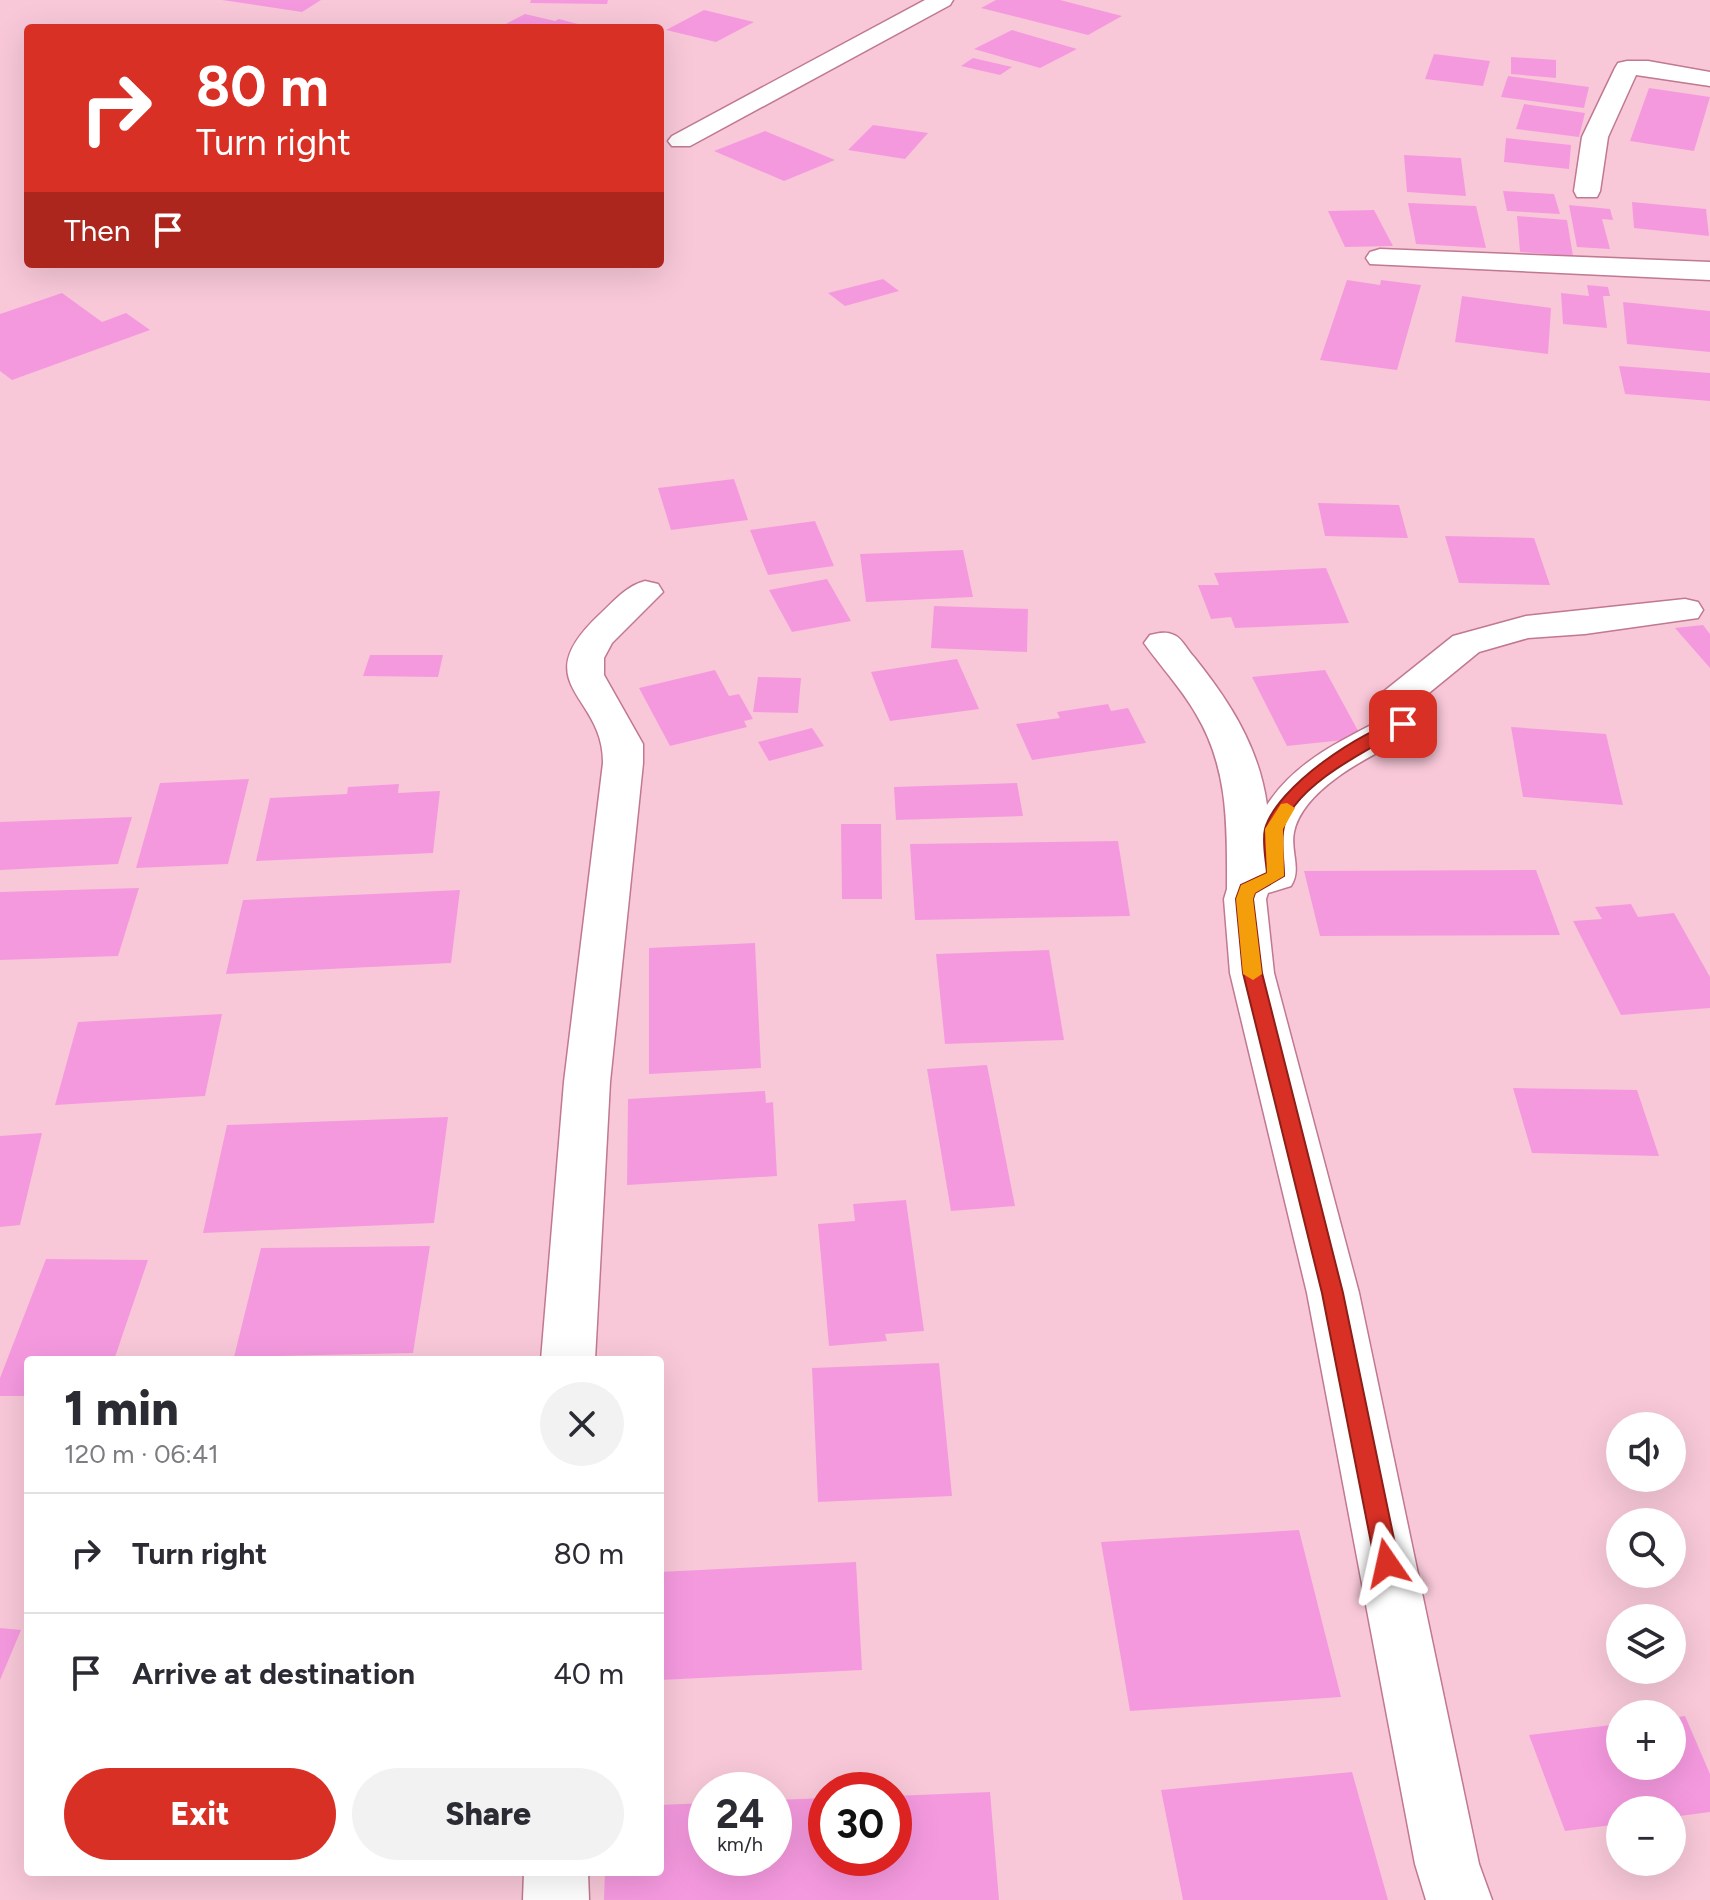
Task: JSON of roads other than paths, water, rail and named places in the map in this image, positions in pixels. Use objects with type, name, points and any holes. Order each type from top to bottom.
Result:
[{"type":"street","points":[[681,141],[942,0]]},
{"type":"street","points":[[1587,191],[1595,137],[1627,68],[1648,68],[1710,79]]},
{"type":"street","points":[[1380,258],[1710,271]]},
{"type":"street","points":[[568,1356],[587,1082],[623,763],[623,744],[585,675],[585,658],[597,637],[645,592]]},
{"type":"street","points":[[1248,889],[1276,876],[1274,829],[1297,791],[1332,762],[1403,724],[1392,704],[1466,644],[1526,627],[1685,610]]},
{"type":"street","points":[[1163,643],[1214,708],[1238,759],[1246,816],[1248,889],[1245,899],[1252,973],[1333,1293],[1447,1864],[1459,1900]]},
{"type":"street","points":[[556,1876],[556,1900]]}]
